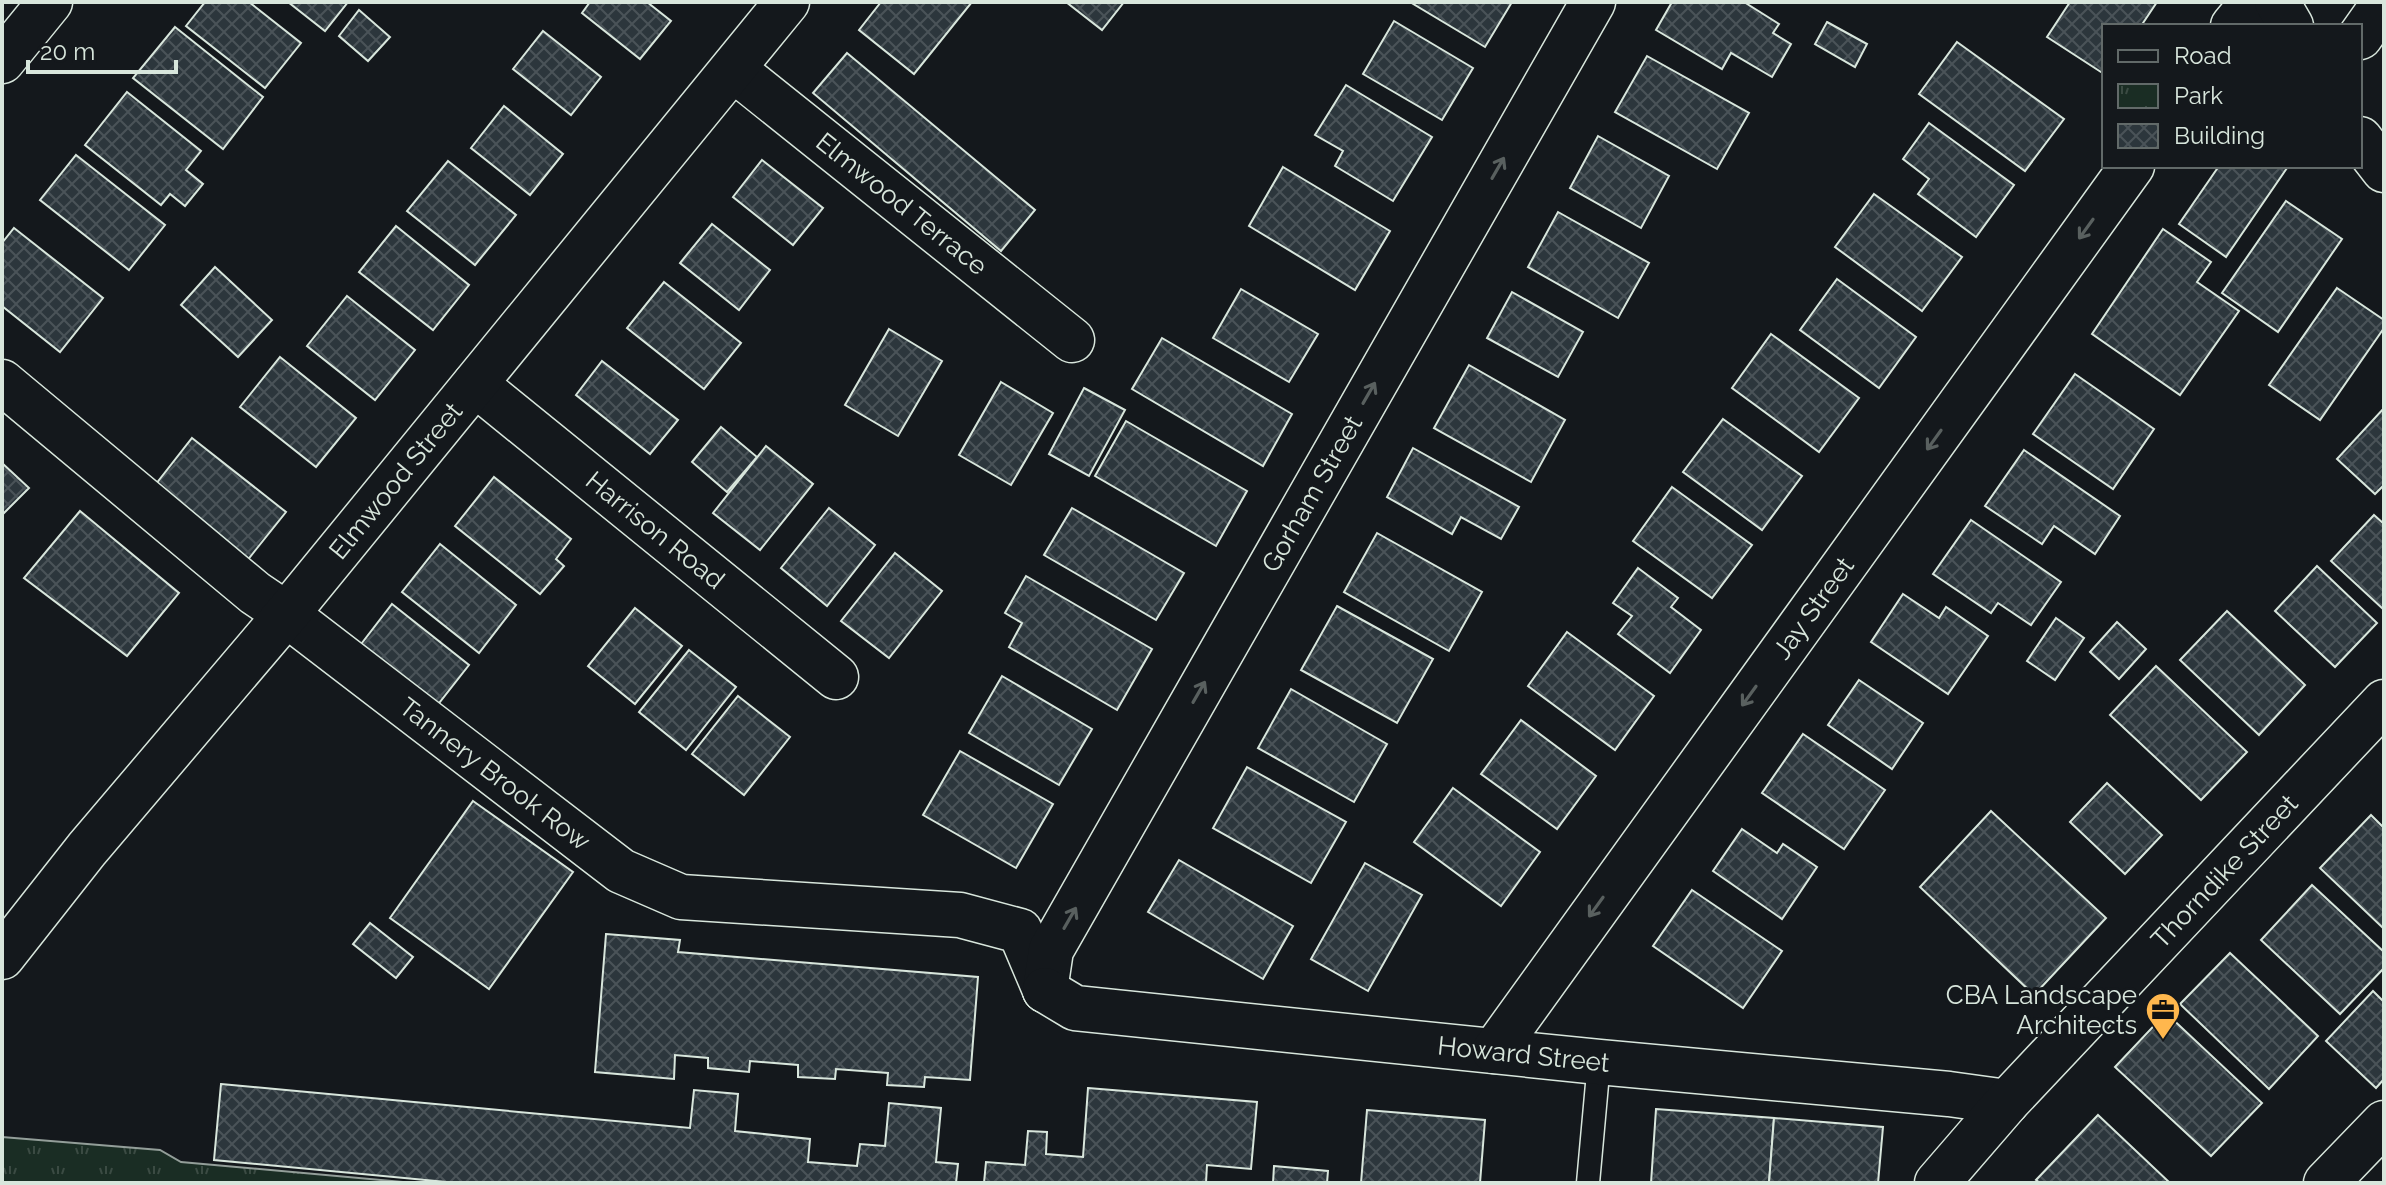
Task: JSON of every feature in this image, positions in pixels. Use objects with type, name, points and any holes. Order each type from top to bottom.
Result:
[{"type":"street","points":[[2,61],[50,2]]},
{"type":"street","name":"Elmwood Street","points":[[2,957],[87,849],[286,614],[787,2]]},
{"type":"street","name":"Gorham Street","points":[[1045,990],[1051,950],[1593,2]]},
{"type":"street","points":[[2235,24],[2253,2]]},
{"type":"street","points":[[2277,2],[2290,24]]},
{"type":"street","points":[[2362,34],[2384,3]]},
{"type":"street","name":"Elmwood Terrace","points":[[733,69],[1072,340]]},
{"type":"street","points":[[2362,142],[2384,170]]},
{"type":"street","name":"Jay Street","points":[[1494,1051],[2131,168]]},
{"type":"street","name":"Tannery Brook Row","points":[[2,382],[255,593],[621,871],[681,897],[960,915],[1020,931],[1045,990]]},
{"type":"street","name":"Harrison Road","points":[[475,384],[836,677]]},
{"type":"street","name":"Thorndike Street","points":[[1937,1183],[2007,1102],[2384,702]]},
{"type":"street","name":"Howard Street","points":[[1045,990],[1075,1008],[1599,1062],[1933,1092],[2007,1102]]},
{"type":"street","points":[[2326,1183],[2384,1123]]},
{"type":"lane","points":[[1588,1183],[1599,1062]]},
{"type":"green space","points":[[2,1137],[160,1150],[181,1162],[414,1183],[2,1183]]},
{"type":"building","points":[[205,2],[249,2],[301,43],[265,88],[186,26]]},
{"type":"building","points":[[288,2],[348,2],[325,31]]},
{"type":"building","points":[[590,2],[647,2],[671,21],[640,59],[582,13]]},
{"type":"building","points":[[881,2],[972,2],[914,74],[859,30]]},
{"type":"building","points":[[1066,2],[1124,2],[1102,30]]},
{"type":"building","points":[[1410,2],[1512,2],[1485,47]]},
{"type":"building","points":[[1672,2],[1744,2],[1779,24],[1773,33],[1791,44],[1772,77],[1731,53],[1722,69],[1656,30]]},
{"type":"building","points":[[2070,2],[2157,2],[2142,24],[2102,24],[2102,73],[2047,37]]},
{"type":"building","points":[[359,10],[390,37],[368,61],[339,36]]},
{"type":"building","points":[[1394,21],[1473,68],[1442,120],[1363,74]]},
{"type":"building","points":[[1827,22],[1867,44],[1855,67],[1815,44]]},
{"type":"building","points":[[175,27],[263,97],[223,149],[133,78]]},
{"type":"building","points":[[543,31],[601,77],[571,115],[513,69]]},
{"type":"building","points":[[1957,42],[2064,119],[2025,171],[1919,94]]},
{"type":"building","points":[[847,53],[1035,210],[1001,251],[813,93]]},
{"type":"building","points":[[1647,56],[1749,113],[1717,169],[1615,112]]},
{"type":"building","points":[[1346,85],[1432,137],[1393,201],[1335,166],[1343,151],[1315,135]]},
{"type":"building","points":[[127,92],[201,151],[186,170],[203,184],[185,206],[170,194],[161,205],[85,145]]},
{"type":"building","points":[[504,106],[563,154],[530,195],[471,148]]},
{"type":"building","points":[[1929,123],[2014,185],[1976,237],[1918,194],[1929,179],[1903,159]]},
{"type":"building","points":[[1598,136],[1669,176],[1641,228],[1570,188]]},
{"type":"building","points":[[76,155],[165,225],[129,270],[40,200]]},
{"type":"building","points":[[762,160],[823,208],[793,245],[733,197]]},
{"type":"building","points":[[448,161],[516,215],[475,265],[407,211]]},
{"type":"building","points":[[1283,167],[1390,231],[1355,290],[1249,226]]},
{"type":"building","points":[[2218,168],[2287,168],[2226,257],[2179,224]]},
{"type":"building","points":[[1874,194],[1962,257],[1922,311],[1835,247]]},
{"type":"building","points":[[2286,201],[2342,239],[2278,332],[2222,293]]},
{"type":"building","points":[[1558,212],[1649,263],[1618,318],[1528,267]]},
{"type":"building","points":[[712,224],[770,270],[739,310],[680,263]]},
{"type":"building","points":[[396,226],[469,285],[433,330],[359,272]]},
{"type":"building","points":[[14,228],[103,298],[60,352],[2,306],[2,243]]},
{"type":"building","points":[[2163,229],[2211,262],[2197,282],[2239,311],[2180,395],[2092,334]]},
{"type":"building","points":[[215,267],[272,320],[238,357],[181,305]]},
{"type":"building","points":[[1837,279],[1916,337],[1879,388],[1800,330]]},
{"type":"building","points":[[664,282],[741,343],[704,389],[627,328]]},
{"type":"building","points":[[2337,288],[2384,320],[2384,328],[2320,420],[2269,385]]},
{"type":"building","points":[[1241,289],[1318,334],[1289,382],[1213,338]]},
{"type":"building","points":[[1512,292],[1583,332],[1558,377],[1487,338]]},
{"type":"building","points":[[347,296],[415,350],[375,400],[307,346]]},
{"type":"building","points":[[889,329],[942,361],[898,436],[845,405]]},
{"type":"building","points":[[1771,334],[1859,398],[1819,452],[1732,388]]},
{"type":"building","points":[[1162,338],[1292,414],[1263,466],[1132,389]]},
{"type":"building","points":[[280,357],[356,418],[316,467],[240,407]]},
{"type":"building","points":[[602,361],[678,420],[650,454],[576,395]]},
{"type":"building","points":[[1469,365],[1565,420],[1531,482],[1434,428]]},
{"type":"building","points":[[2075,374],[2154,429],[2113,489],[2033,434]]},
{"type":"building","points":[[1001,382],[1053,413],[1011,485],[959,455]]},
{"type":"building","points":[[1084,388],[1125,410],[1089,476],[1049,454]]},
{"type":"building","points":[[2384,408],[2384,485],[2375,494],[2337,459]]},
{"type":"building","points":[[1723,419],[1802,476],[1762,530],[1683,472]]},
{"type":"building","points":[[1126,421],[1247,491],[1216,546],[1095,476]]},
{"type":"building","points":[[721,427],[757,457],[727,492],[692,462]]},
{"type":"building","points":[[192,438],[286,512],[246,562],[152,489]]},
{"type":"building","points":[[766,446],[813,484],[760,550],[713,513]]},
{"type":"building","points":[[1413,448],[1519,507],[1501,539],[1461,517],[1452,534],[1387,497]]},
{"type":"building","points":[[2024,450],[2120,516],[2095,554],[2054,526],[2042,544],[1985,506]]},
{"type":"building","points":[[2,463],[29,488],[2,515]]},
{"type":"building","points":[[494,477],[571,539],[556,559],[564,566],[540,594],[455,526]]},
{"type":"building","points":[[1672,487],[1752,545],[1712,598],[1633,541]]},
{"type":"building","points":[[829,508],[875,545],[827,606],[781,568]]},
{"type":"building","points":[[1072,508],[1184,573],[1156,620],[1044,555]]},
{"type":"building","points":[[80,511],[179,593],[127,656],[24,578]]},
{"type":"building","points":[[2374,515],[2384,524],[2383,609],[2331,561]]},
{"type":"building","points":[[1971,520],[2061,582],[2031,625],[1998,603],[1991,613],[1933,574]]},
{"type":"building","points":[[1377,533],[1482,592],[1449,651],[1344,592]]},
{"type":"building","points":[[440,544],[516,605],[479,653],[402,592]]},
{"type":"building","points":[[895,553],[942,591],[889,658],[841,621]]},
{"type":"building","points":[[2317,566],[2377,623],[2335,667],[2275,611]]},
{"type":"building","points":[[1638,568],[1678,598],[1671,607],[1701,630],[1670,673],[1618,634],[1632,616],[1613,603]]},
{"type":"building","points":[[1026,576],[1152,649],[1117,710],[1009,647],[1022,623],[1005,613]]},
{"type":"building","points":[[1903,594],[1939,618],[1946,607],[1988,636],[1948,694],[1871,642]]},
{"type":"building","points":[[392,604],[469,665],[432,712],[355,652]]},
{"type":"building","points":[[1337,606],[1433,659],[1397,723],[1301,670]]},
{"type":"building","points":[[635,608],[682,646],[635,704],[588,666]]},
{"type":"building","points":[[2227,611],[2305,685],[2259,735],[2180,660]]},
{"type":"building","points":[[2056,618],[2084,638],[2055,680],[2027,661]]},
{"type":"building","points":[[2117,622],[2146,649],[2119,679],[2090,652]]},
{"type":"building","points":[[1567,632],[1654,696],[1615,750],[1528,686]]},
{"type":"building","points":[[689,650],[736,687],[686,750],[639,712]]},
{"type":"building","points":[[2156,666],[2247,752],[2201,800],[2110,715]]},
{"type":"building","points":[[1002,676],[1092,729],[1059,785],[969,733]]},
{"type":"building","points":[[1859,680],[1923,723],[1892,769],[1828,725]]},
{"type":"building","points":[[1291,689],[1387,744],[1354,802],[1258,748]]},
{"type":"building","points":[[738,696],[790,737],[744,795],[692,754]]},
{"type":"building","points":[[1521,720],[1596,776],[1557,829],[1481,774]]},
{"type":"building","points":[[1803,734],[1885,790],[1844,849],[1762,793]]},
{"type":"building","points":[[960,751],[1053,804],[1016,868],[923,815]]},
{"type":"building","points":[[1247,767],[1346,822],[1311,883],[1213,828]]},
{"type":"building","points":[[2107,783],[2162,835],[2125,874],[2070,822]]},
{"type":"building","points":[[1453,788],[1540,852],[1501,906],[1414,842]]},
{"type":"building","points":[[473,801],[573,872],[489,989],[390,918]]},
{"type":"building","points":[[1991,811],[2106,918],[2034,995],[1920,887]]},
{"type":"building","points":[[2371,815],[2384,828],[2384,929],[2320,868]]},
{"type":"building","points":[[1742,829],[1777,853],[1783,844],[1817,867],[1782,919],[1713,871]]},
{"type":"building","points":[[1179,860],[1293,926],[1263,979],[1148,912]]},
{"type":"building","points":[[1365,863],[1422,895],[1368,991],[1311,959]]},
{"type":"building","points":[[2312,885],[2384,952],[2384,968],[2340,1014],[2261,940]]},
{"type":"building","points":[[1692,890],[1782,951],[1743,1008],[1653,946]]},
{"type":"building","points":[[370,923],[413,957],[396,978],[353,944]]},
{"type":"building","points":[[606,934],[680,940],[678,952],[978,977],[970,1080],[925,1077],[924,1087],[887,1085],[888,1073],[836,1069],[835,1079],[798,1077],[798,1065],[750,1061],[749,1072],[708,1068],[708,1058],[675,1055],[674,1079],[595,1072]]},
{"type":"building","points":[[2230,953],[2318,1036],[2269,1089],[2180,1004]]},
{"type":"building","points":[[2373,991],[2384,1002],[2384,1079],[2376,1088],[2326,1041]]},
{"type":"building","points":[[2166,1013],[2262,1103],[2211,1156],[2115,1067]]},
{"type":"building","points":[[221,1084],[690,1128],[694,1090],[738,1094],[735,1131],[810,1139],[808,1162],[857,1166],[860,1144],[885,1146],[889,1103],[941,1108],[936,1162],[958,1164],[956,1183],[457,1183],[214,1160]]},
{"type":"building","points":[[1088,1088],[1257,1102],[1251,1169],[1207,1165],[1206,1183],[984,1183],[986,1162],[1025,1165],[1028,1131],[1047,1132],[1046,1154],[1083,1157]]},
{"type":"building","points":[[1656,1109],[1774,1118],[1769,1183],[1651,1183]]},
{"type":"building","points":[[1367,1110],[1485,1120],[1480,1183],[1361,1183]]},
{"type":"building","points":[[2098,1115],[2170,1183],[2040,1183],[2036,1180]]},
{"type":"building","points":[[1774,1118],[1883,1127],[1878,1183],[1769,1183]]},
{"type":"building","points":[[1274,1166],[1328,1171],[1327,1183],[1273,1183]]},
{"type":"place","name":"CBA Landscape Architects","points":[[2163,1041]]}]
